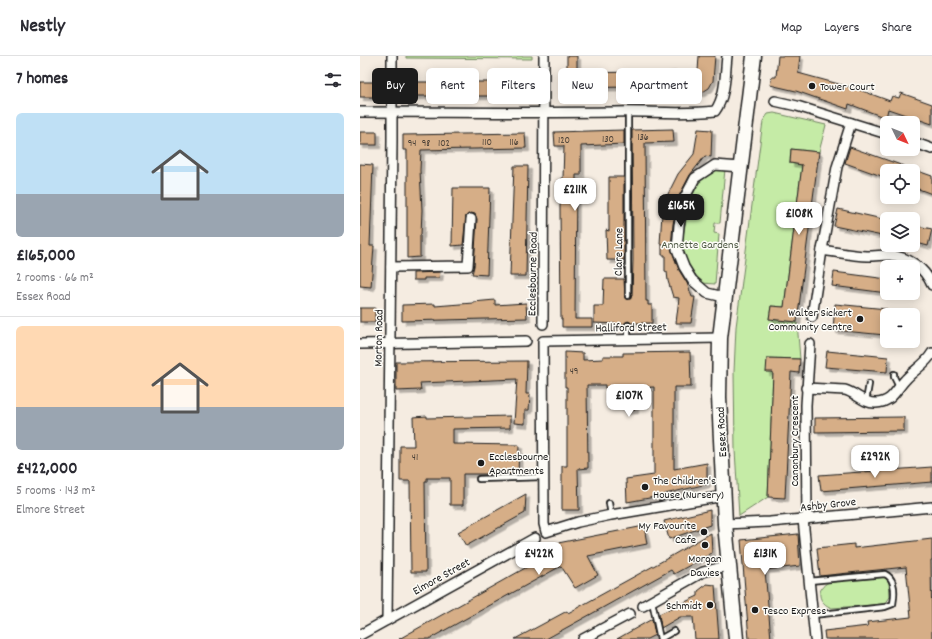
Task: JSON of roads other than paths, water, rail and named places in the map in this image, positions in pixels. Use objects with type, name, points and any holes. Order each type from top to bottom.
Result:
[{"type":"main road","name":"Essex Road","points":[[736,639],[724,496],[719,397],[720,338],[754,56]]},
{"type":"street","name":"Morton Road","points":[[387,620],[392,56]]},
{"type":"street","name":"Ecclesbourne Road","points":[[543,324],[544,56]]},
{"type":"street","points":[[360,112],[698,113],[715,111],[719,104],[723,90],[727,56]]},
{"type":"street","points":[[775,101],[797,106],[880,132]]},
{"type":"street","points":[[812,317],[837,167],[851,123]]},
{"type":"street","points":[[920,145],[932,149]]},
{"type":"street","points":[[724,296],[707,293],[692,280],[684,267],[677,249],[678,225],[684,199],[695,178],[715,166],[740,167]]},
{"type":"street","points":[[391,267],[468,266],[471,219]]},
{"type":"street","points":[[822,250],[867,256],[890,255],[907,259],[918,267],[932,285]]},
{"type":"street","name":"Halliford Street","points":[[544,477],[543,341],[720,338]]},
{"type":"street","points":[[360,344],[526,341]]},
{"type":"street","name":"Canonbury Crescent","points":[[810,344],[806,388],[805,519],[815,639]]},
{"type":"street","points":[[866,401],[876,404],[884,402],[896,392],[907,378],[923,364],[932,353]]},
{"type":"street","name":"Canonbury Crescent","points":[[806,388],[851,391],[866,401]]},
{"type":"street","points":[[544,477],[543,504],[546,532],[578,522],[611,515],[724,496]]},
{"type":"street","name":"Ashby Grove","points":[[726,524],[805,519],[932,507]]},
{"type":"street","name":"Elmore Street","points":[[360,635],[535,538]]},
{"type":"street","points":[[643,606],[707,570],[729,566]]},
{"type":"street","points":[[583,639],[630,614]]},
{"type":"lane","name":"Clare Lane","points":[[628,112],[628,296]]},
{"type":"lane","points":[[628,324],[628,340]]},
{"type":"lane","points":[[894,374],[899,387]]},
{"type":"lane","points":[[866,401],[869,384]]},
{"type":"lane","points":[[479,479],[544,477]]},
{"type":"lane","points":[[609,503],[611,515]]},
{"type":"lane","points":[[809,581],[885,574],[890,576],[893,582],[893,604],[885,607],[812,615]]},
{"type":"lane","points":[[652,601],[660,639],[674,631]]},
{"type":"place","name":"Tower Court","points":[[812,86]]},
{"type":"place","name":"Walter Sickert Community Centre","points":[[860,319]]},
{"type":"place","name":"Ecclesbourne Apartments","points":[[481,463]]},
{"type":"place","name":"The Children's House (Nursery)","points":[[645,487]]},
{"type":"place","name":"My Favourite Cafe","points":[[704,532]]},
{"type":"place","name":"Morgan Davies","points":[[705,545]]},
{"type":"place","name":"Schmidt","points":[[710,605]]},
{"type":"place","name":"Tesco Express","points":[[755,610]]},
{"type":"park label","name":"Annette Gardens","points":[[700,244]]}]
